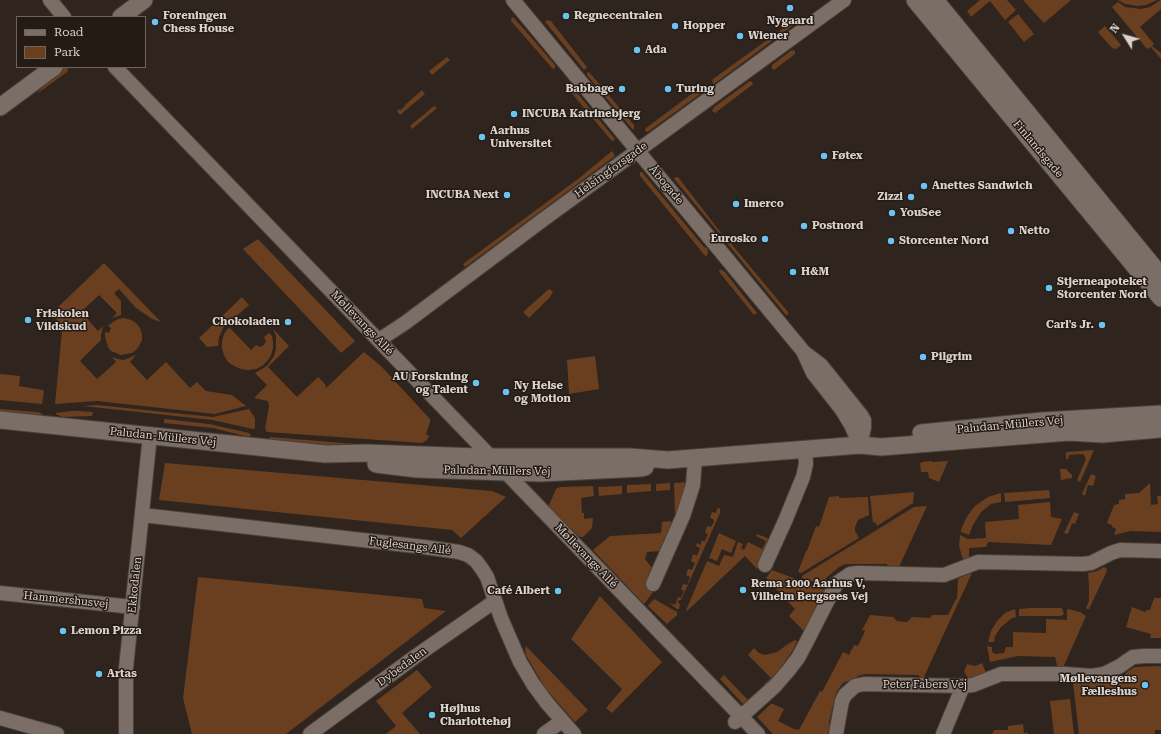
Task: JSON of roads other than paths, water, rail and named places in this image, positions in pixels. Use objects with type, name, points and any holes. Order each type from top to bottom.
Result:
[{"type":"street","points":[[50,0],[63,16]]},
{"type":"street","points":[[122,16],[144,0]]},
{"type":"street","name":"Åbogade","points":[[513,0],[803,351],[821,365],[861,415],[864,420],[864,428],[860,444]]},
{"type":"street","name":"Helsingforsgade","points":[[379,340],[844,0]]},
{"type":"street","name":"Finlandsgade","points":[[915,0],[1161,298]]},
{"type":"street","name":"Finlandsgade","points":[[927,0],[939,14],[949,18]]},
{"type":"street","name":"Finlandsgade","points":[[935,0],[1161,276]]},
{"type":"street","points":[[0,107],[53,68]]},
{"type":"street","name":"Møllevangs Allé","points":[[105,68],[738,719],[758,734]]},
{"type":"street","name":"Møllevangs Allé","points":[[116,68],[379,340],[492,465]]},
{"type":"street","name":"Paludan-Müllers Vej","points":[[860,444],[881,436],[1042,421],[1161,414]]},
{"type":"street","name":"Paludan-Müllers Vej","points":[[0,420],[325,454],[365,453],[492,465],[630,457],[668,460],[860,444],[881,447],[1069,432],[1102,434],[1161,429]]},
{"type":"street","name":"Ekkodalen","points":[[126,734],[126,668],[150,435]]},
{"type":"street","points":[[765,565],[803,477],[806,464],[805,449]]},
{"type":"street","points":[[653,584],[683,516],[694,485],[695,458]]},
{"type":"street","name":"Fuglesangs Allé","points":[[142,515],[424,547],[459,552],[468,556],[476,561],[487,577],[501,618],[520,662],[542,697],[574,734]]},
{"type":"street","points":[[738,719],[771,690],[788,671],[806,643],[837,583],[850,574],[944,575],[978,562],[1083,564],[1091,563],[1120,550],[1161,551]]},
{"type":"street","name":"Hammershusvej","points":[[0,593],[133,607]]},
{"type":"street","name":"Dybedalen","points":[[310,734],[416,656],[495,601]]},
{"type":"street","name":"Peter Fabers Vej","points":[[836,734],[842,701],[845,695],[855,686],[864,684],[963,686],[973,685],[1001,674],[1065,674],[1092,676],[1104,674],[1134,658],[1144,656],[1161,656]]},
{"type":"street","points":[[943,734],[963,686]]},
{"type":"street","points":[[0,718],[56,734]]},
{"type":"street","name":"Møllevangs Allé","points":[[738,719],[746,734]]},
{"type":"street","points":[[544,734],[562,721]]},
{"type":"place","name":"Nygaard","points":[[790,8]]},
{"type":"place","name":"Regnecentralen","points":[[566,16]]},
{"type":"place","name":"Foreningen Chess House","points":[[155,22]]},
{"type":"place","name":"Hopper","points":[[675,26]]},
{"type":"place","name":"Wiener","points":[[740,36]]},
{"type":"place","name":"Ada","points":[[637,50]]},
{"type":"place","name":"Babbage","points":[[622,89]]},
{"type":"place","name":"Turing","points":[[668,89]]},
{"type":"place","name":"INCUBA Katrinebjerg","points":[[514,114]]},
{"type":"place","name":"Aarhus Universitet","points":[[482,137]]},
{"type":"place","name":"Føtex","points":[[824,156]]},
{"type":"place","name":"Anettes Sandwich","points":[[924,186]]},
{"type":"place","name":"INCUBA Next","points":[[507,195]]},
{"type":"place","name":"Zizzi","points":[[911,197]]},
{"type":"place","name":"Imerco","points":[[736,204]]},
{"type":"place","name":"YouSee","points":[[892,213]]},
{"type":"place","name":"Postnord","points":[[804,226]]},
{"type":"place","name":"Netto","points":[[1011,231]]},
{"type":"place","name":"Eurosko","points":[[765,239]]},
{"type":"place","name":"Storcenter Nord","points":[[891,241]]},
{"type":"place","name":"H&M","points":[[793,272]]},
{"type":"place","name":"Stjerneapoteket Storcenter Nord","points":[[1049,288]]},
{"type":"place","name":"Friskolen Vildskud","points":[[28,320]]},
{"type":"place","name":"Chokoladen","points":[[288,322]]},
{"type":"place","name":"Carl's Jr.","points":[[1102,325]]},
{"type":"place","name":"Pilgrim","points":[[923,357]]},
{"type":"place","name":"AU Forskning og Talent","points":[[476,383]]},
{"type":"place","name":"Ny Helse og Motion","points":[[506,392]]},
{"type":"place","name":"Rema 1000 Aarhus V, Vilhelm Bergsøes Vej","points":[[743,590]]},
{"type":"place","name":"Café Albert","points":[[558,591]]},
{"type":"place","name":"Lemon Pizza","points":[[63,631]]},
{"type":"place","name":"Artas","points":[[99,674]]},
{"type":"place","name":"Møllevangens Fælleshus","points":[[1145,685]]},
{"type":"place","name":"Højhus Charlottehøj","points":[[432,715]]}]
